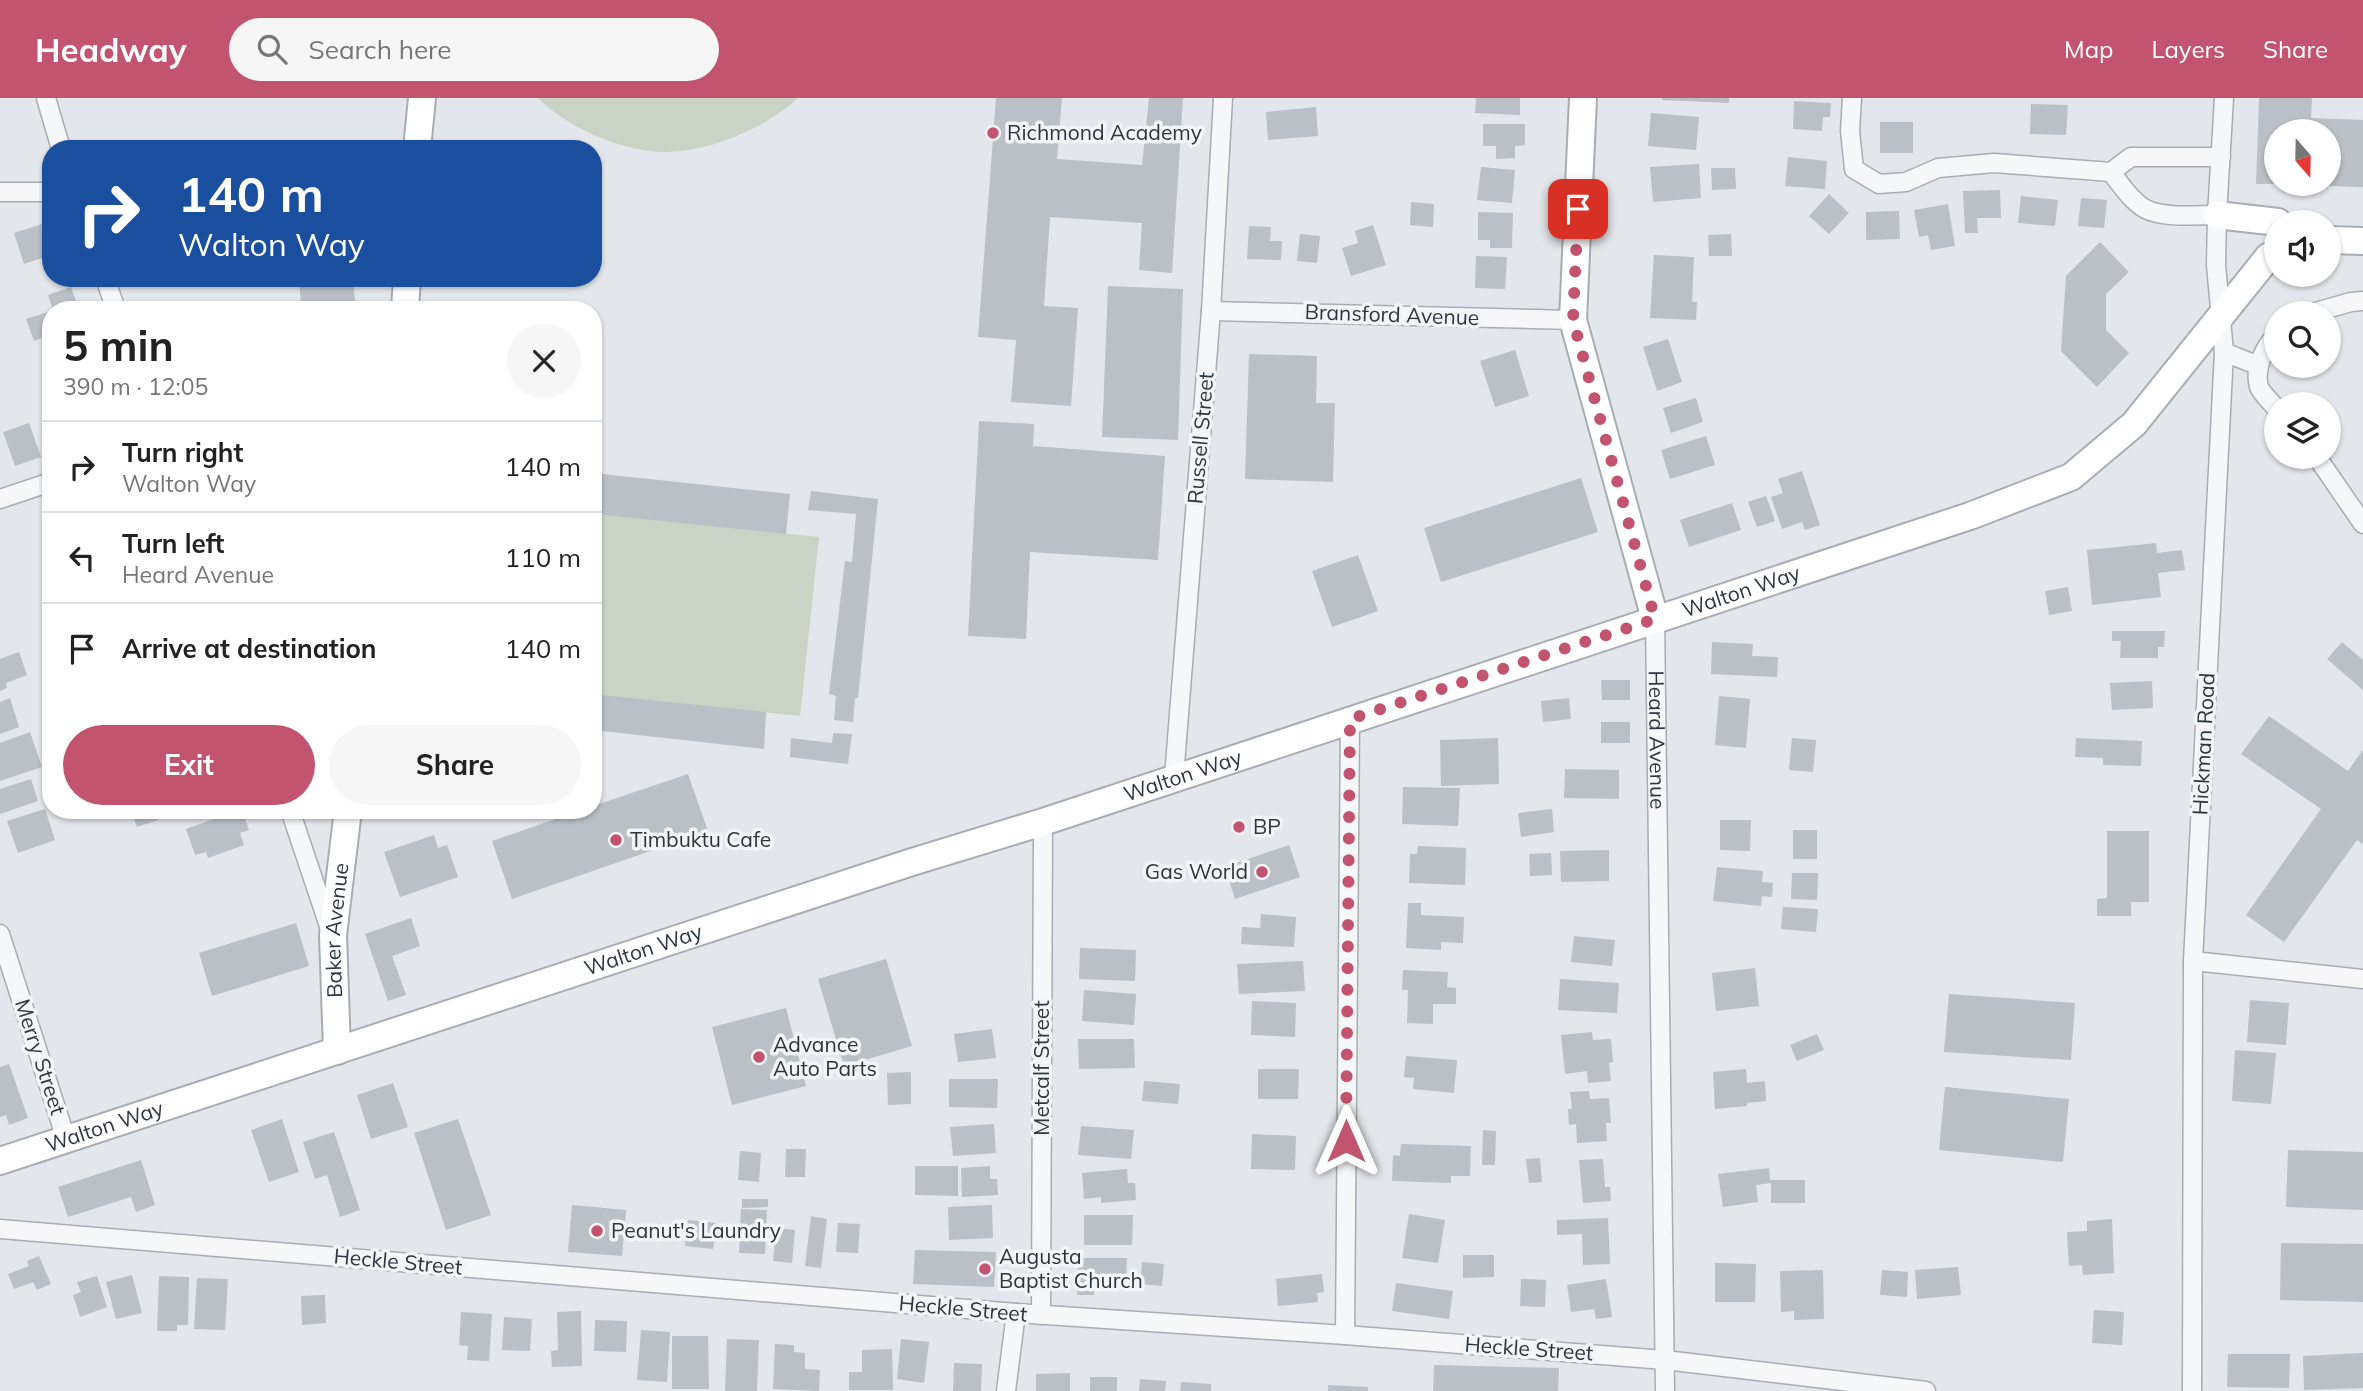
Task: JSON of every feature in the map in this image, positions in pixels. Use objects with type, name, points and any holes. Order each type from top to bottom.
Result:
[{"type":"main road","points":[[418,140],[422,98]]},
{"type":"main road","name":"Heard Avenue","points":[[1583,98],[1573,320],[1655,619]]},
{"type":"main road","points":[[2217,215],[2264,220]]},
{"type":"main road","points":[[2341,240],[2363,241]]},
{"type":"main road","name":"Walton Way","points":[[0,1161],[1043,822],[1970,516],[2071,477],[2134,424],[2264,262]]},
{"type":"main road","name":"Baker Avenue","points":[[337,1051],[332,935],[347,819]]},
{"type":"street","points":[[46,98],[58,140]]},
{"type":"street","name":"Russell Street","points":[[1174,777],[1211,311],[1223,98]]},
{"type":"street","points":[[1852,98],[1850,131],[1854,169],[1880,184],[1906,182],[1938,168],[1994,163],[2111,172],[2131,157],[2221,157]]},
{"type":"street","name":"Hickman Road","points":[[2192,1391],[2193,961],[2224,352],[2217,265],[2217,215],[2224,98]]},
{"type":"street","points":[[2111,172],[2126,191],[2148,211],[2177,215],[2217,215]]},
{"type":"street","points":[[0,192],[42,192]]},
{"type":"street","points":[[2341,305],[2363,301]]},
{"type":"street","name":"Bransford Avenue","points":[[1211,311],[1573,320]]},
{"type":"street","points":[[2224,352],[2259,366]]},
{"type":"street","points":[[2264,353],[2259,366],[2259,388],[2264,394]]},
{"type":"street","points":[[2325,469],[2363,524]]},
{"type":"street","points":[[0,499],[42,485]]},
{"type":"street","name":"Heard Avenue","points":[[1655,619],[1665,1391]]},
{"type":"street","points":[[1345,1335],[1350,719]]},
{"type":"street","points":[[293,819],[332,935]]},
{"type":"street","name":"Metcalf Street","points":[[1041,1315],[1043,822]]},
{"type":"street","name":"Merry Street","points":[[0,934],[66,1139]]},
{"type":"street","points":[[2193,961],[2363,979]]},
{"type":"street","name":"Heckle Street","points":[[0,1229],[1041,1315],[1665,1360],[1926,1391]]},
{"type":"street","points":[[1006,1391],[1016,1313]]},
{"type":"green space","points":[[538,98],[798,98],[766,121],[726,140],[683,151],[662,152],[628,147],[586,132],[561,117]]},
{"type":"green space","points":[[602,515],[819,537],[800,716],[602,695]]},
{"type":"building","points":[[996,98],[1062,98],[1057,159],[1142,165],[1149,98],[1183,98],[1172,273],[1139,270],[1142,223],[1050,217],[1044,306],[1078,308],[1071,406],[1011,402],[1016,340],[978,337]]},
{"type":"building","points":[[1476,98],[1520,98],[1520,115],[1475,113]]},
{"type":"building","points":[[1729,98],[1729,103],[1662,100]]},
{"type":"building","points":[[2259,98],[2312,98],[2311,118],[2337,119],[2264,119],[2264,184],[2256,184]]},
{"type":"building","points":[[1794,101],[1831,103],[1830,117],[1823,117],[1822,131],[1793,129]]},
{"type":"building","points":[[2031,104],[2068,105],[2066,135],[2030,134]]},
{"type":"building","points":[[1316,107],[1318,136],[1268,140],[1266,112]]},
{"type":"building","points":[[1651,113],[1699,117],[1696,150],[1648,146]]},
{"type":"building","points":[[2342,119],[2363,120],[2363,187],[2342,186]]},
{"type":"building","points":[[1880,122],[1913,122],[1913,153],[1880,153]]},
{"type":"building","points":[[1483,124],[1525,124],[1525,145],[1515,146],[1515,158],[1496,159],[1496,146],[1483,146]]},
{"type":"building","points":[[1788,157],[1827,161],[1825,189],[1785,186]]},
{"type":"building","points":[[1699,164],[1701,198],[1653,202],[1650,167]]},
{"type":"building","points":[[1481,167],[1515,170],[1512,203],[1477,200]]},
{"type":"building","points":[[1711,168],[1735,168],[1736,189],[1712,190]]},
{"type":"building","points":[[2000,190],[2001,218],[1977,218],[1978,233],[1965,233],[1963,191]]},
{"type":"building","points":[[1829,194],[1849,213],[1829,234],[1809,216]]},
{"type":"building","points":[[2021,196],[2058,200],[2055,226],[2018,223]]},
{"type":"building","points":[[2081,198],[2107,200],[2104,228],[2078,226]]},
{"type":"building","points":[[1411,202],[1434,204],[1433,227],[1410,225]]},
{"type":"building","points":[[1948,204],[1955,246],[1931,250],[1928,235],[1919,237],[1914,210]]},
{"type":"building","points":[[1899,211],[1900,239],[1866,240],[1866,212]]},
{"type":"building","points":[[1478,212],[1513,213],[1512,248],[1490,248],[1490,240],[1478,240]]},
{"type":"building","points":[[42,224],[42,258],[24,264],[14,233]]},
{"type":"building","points":[[1373,225],[1386,265],[1351,276],[1342,248],[1358,243],[1355,231]]},
{"type":"building","points":[[1249,226],[1271,227],[1270,241],[1282,241],[1281,260],[1247,259]]},
{"type":"building","points":[[1300,234],[1320,236],[1317,263],[1297,261]]},
{"type":"building","points":[[1731,234],[1732,256],[1709,256],[1708,235]]},
{"type":"building","points":[[2100,242],[2129,272],[2106,294],[2106,330],[2129,353],[2097,387],[2061,351],[2066,276]]},
{"type":"building","points":[[1654,255],[1694,257],[1692,302],[1697,302],[1696,320],[1650,318]]},
{"type":"building","points":[[1476,256],[1507,257],[1505,289],[1475,288]]},
{"type":"building","points":[[1108,286],[1183,289],[1178,440],[1102,437]]},
{"type":"building","points":[[71,287],[76,301],[50,301],[48,295]]},
{"type":"building","points":[[300,287],[354,287],[355,301],[301,301]]},
{"type":"building","points":[[42,314],[42,338],[34,341],[26,319]]},
{"type":"building","points":[[1668,339],[1682,382],[1657,391],[1643,347]]},
{"type":"building","points":[[1515,350],[1529,396],[1495,407],[1480,361]]},
{"type":"building","points":[[1249,354],[1317,356],[1316,403],[1335,403],[1333,482],[1245,479]]},
{"type":"building","points":[[1696,398],[1703,422],[1671,433],[1663,408]]},
{"type":"building","points":[[979,421],[1034,424],[1033,446],[1165,456],[1158,560],[1030,552],[1026,639],[968,636]]},
{"type":"building","points":[[29,423],[41,457],[15,466],[3,432]]},
{"type":"building","points":[[1706,436],[1715,465],[1670,479],[1661,450]]},
{"type":"building","points":[[1802,471],[1820,525],[1805,530],[1802,522],[1782,529],[1771,497],[1783,493],[1778,479]]},
{"type":"building","points":[[602,474],[790,494],[786,534],[602,515]]},
{"type":"building","points":[[1581,478],[1598,532],[1441,582],[1424,528]]},
{"type":"building","points":[[811,491],[878,499],[858,698],[855,698],[853,722],[834,720],[836,696],[829,694],[845,561],[852,562],[856,514],[808,510]]},
{"type":"building","points":[[1766,496],[1775,521],[1757,527],[1748,502]]},
{"type":"building","points":[[1732,503],[1741,530],[1689,547],[1680,520]]},
{"type":"building","points":[[2156,543],[2157,553],[2182,550],[2185,570],[2158,573],[2161,597],[2092,605],[2087,550]]},
{"type":"building","points":[[1358,555],[1378,611],[1332,627],[1312,571]]},
{"type":"building","points":[[2068,587],[2072,611],[2049,615],[2045,591]]},
{"type":"building","points":[[2112,631],[2165,631],[2164,647],[2158,647],[2158,658],[2120,658],[2121,641],[2112,641]]},
{"type":"building","points":[[1712,642],[1753,644],[1752,656],[1778,657],[1777,677],[1711,674]]},
{"type":"building","points":[[2342,642],[2363,660],[2363,690],[2327,659]]},
{"type":"building","points":[[19,652],[27,675],[6,683],[7,688],[0,691],[0,659]]},
{"type":"building","points":[[1601,680],[1630,680],[1630,700],[1602,700]]},
{"type":"building","points":[[2152,681],[2153,708],[2112,710],[2110,683]]},
{"type":"building","points":[[602,695],[766,712],[764,749],[602,731]]},
{"type":"building","points":[[1719,696],[1750,699],[1746,748],[1715,745]]},
{"type":"building","points":[[10,698],[19,727],[0,734],[0,702]]},
{"type":"building","points":[[1569,698],[1571,719],[1543,722],[1541,701]]},
{"type":"building","points":[[2269,716],[2348,771],[2363,750],[2363,844],[2357,840],[2284,942],[2246,915],[2321,809],[2241,754]]},
{"type":"building","points":[[1601,722],[1630,722],[1630,743],[1601,743]]},
{"type":"building","points":[[30,732],[42,767],[0,781],[0,743]]},
{"type":"building","points":[[833,733],[852,734],[848,764],[790,757],[791,738],[832,743]]},
{"type":"building","points":[[1498,738],[1499,784],[1441,786],[1440,740]]},
{"type":"building","points":[[1792,738],[1816,740],[1813,772],[1789,770]]},
{"type":"building","points":[[2076,738],[2142,741],[2141,766],[2103,765],[2103,758],[2075,757]]},
{"type":"building","points":[[1565,769],[1619,770],[1619,799],[1564,798]]},
{"type":"building","points":[[688,774],[708,831],[512,899],[492,841],[556,819],[602,819],[602,803]]},
{"type":"building","points":[[31,779],[38,801],[0,814],[0,789]]},
{"type":"building","points":[[1403,787],[1460,788],[1458,826],[1402,824]]},
{"type":"building","points":[[1552,809],[1554,832],[1521,837],[1518,813]]},
{"type":"building","points":[[42,810],[42,819],[48,819],[55,840],[18,853],[7,821]]},
{"type":"building","points":[[134,819],[158,819],[158,820],[137,827]]},
{"type":"building","points":[[214,819],[245,819],[249,830],[240,833],[244,845],[208,858],[206,852],[195,855],[186,829]]},
{"type":"building","points":[[1720,820],[1751,820],[1750,851],[1720,850]]},
{"type":"building","points":[[1793,830],[1817,830],[1817,859],[1793,859]]},
{"type":"building","points":[[2107,831],[2149,831],[2149,902],[2131,902],[2131,916],[2097,916],[2097,899],[2107,898]]},
{"type":"building","points":[[434,835],[438,848],[447,845],[458,877],[400,897],[384,852]]},
{"type":"building","name":"Gas World","points":[[1289,845],[1300,877],[1235,899],[1225,867]]},
{"type":"building","points":[[1418,846],[1466,848],[1465,885],[1409,883],[1410,854],[1417,854]]},
{"type":"building","points":[[1609,850],[1609,881],[1561,882],[1560,851]]},
{"type":"building","points":[[1551,853],[1552,875],[1530,876],[1529,854]]},
{"type":"building","points":[[1717,867],[1763,871],[1762,882],[1773,883],[1772,897],[1762,896],[1761,906],[1713,901]]},
{"type":"building","points":[[1792,873],[1818,873],[1817,900],[1791,899]]},
{"type":"building","points":[[1408,903],[1421,903],[1421,915],[1464,917],[1463,943],[1441,942],[1441,950],[1406,948]]},
{"type":"building","points":[[1783,907],[1818,909],[1816,932],[1781,929]]},
{"type":"building","points":[[1261,914],[1296,917],[1294,947],[1241,944],[1242,927],[1260,928]]},
{"type":"building","points":[[411,918],[420,946],[392,956],[406,995],[388,1001],[365,934]]},
{"type":"building","points":[[296,923],[309,966],[212,996],[199,953]]},
{"type":"building","points":[[1574,936],[1615,940],[1612,966],[1571,962]]},
{"type":"building","points":[[1080,948],[1136,950],[1135,981],[1079,979]]},
{"type":"building","points":[[886,959],[912,1046],[844,1066],[818,979]]},
{"type":"building","points":[[1303,961],[1305,991],[1239,994],[1237,964]]},
{"type":"building","points":[[1755,968],[1759,1006],[1716,1011],[1712,973]]},
{"type":"building","points":[[1403,970],[1448,972],[1447,987],[1456,988],[1456,1004],[1433,1004],[1433,1024],[1407,1023],[1408,990],[1402,990]]},
{"type":"building","points":[[1560,979],[1619,983],[1617,1013],[1558,1010]]},
{"type":"building","points":[[1084,990],[1136,994],[1134,1025],[1082,1021]]},
{"type":"building","points":[[1949,994],[2075,1003],[2071,1060],[1944,1052]]},
{"type":"building","points":[[2250,1000],[2289,1003],[2286,1045],[2247,1042]]},
{"type":"building","points":[[1252,1001],[1296,1003],[1295,1037],[1251,1035]]},
{"type":"building","name":"Advance Auto Parts","points":[[786,1008],[806,1086],[732,1105],[712,1027]]},
{"type":"building","points":[[992,1029],[996,1058],[958,1062],[954,1034]]},
{"type":"building","points":[[1592,1032],[1593,1040],[1611,1039],[1611,1081],[1588,1083],[1587,1071],[1565,1074],[1561,1035]]},
{"type":"building","points":[[1817,1034],[1824,1050],[1797,1061],[1790,1045]]},
{"type":"building","points":[[1078,1039],[1134,1039],[1135,1068],[1079,1069]]},
{"type":"building","points":[[2235,1050],[2276,1053],[2271,1104],[2232,1101]]},
{"type":"building","points":[[1406,1056],[1457,1060],[1454,1093],[1413,1089],[1414,1078],[1404,1077]]},
{"type":"building","points":[[9,1064],[28,1118],[9,1125],[6,1115],[0,1117],[0,1067]]},
{"type":"building","points":[[1258,1069],[1299,1069],[1298,1099],[1258,1099]]},
{"type":"building","points":[[1746,1069],[1747,1083],[1765,1081],[1766,1101],[1715,1109],[1713,1072]]},
{"type":"building","points":[[911,1072],[911,1104],[888,1105],[887,1073]]},
{"type":"building","points":[[949,1079],[998,1079],[997,1108],[949,1107]]},
{"type":"building","points":[[1144,1081],[1180,1084],[1178,1104],[1142,1101]]},
{"type":"building","points":[[393,1083],[408,1127],[371,1139],[357,1095]]},
{"type":"building","points":[[1945,1087],[2069,1099],[2063,1162],[1939,1150]]},
{"type":"building","points":[[1589,1091],[1590,1099],[1609,1098],[1611,1123],[1606,1123],[1607,1141],[1577,1143],[1576,1124],[1569,1125],[1568,1109],[1572,1109],[1570,1092]]},
{"type":"building","points":[[282,1119],[299,1172],[269,1182],[251,1130]]},
{"type":"building","points":[[458,1119],[491,1215],[446,1230],[414,1133]]},
{"type":"building","points":[[994,1124],[996,1153],[953,1156],[950,1127]]},
{"type":"building","points":[[1081,1126],[1134,1130],[1131,1159],[1078,1155]]},
{"type":"building","points":[[1483,1130],[1496,1131],[1495,1165],[1482,1165]]},
{"type":"building","points":[[334,1132],[360,1210],[340,1217],[327,1175],[315,1179],[303,1142]]},
{"type":"building","points":[[1252,1134],[1296,1136],[1295,1170],[1251,1169]]},
{"type":"building","points":[[1401,1144],[1471,1146],[1470,1176],[1451,1176],[1451,1183],[1392,1181],[1393,1155],[1400,1156]]},
{"type":"building","points":[[786,1149],[806,1149],[805,1177],[785,1177]]},
{"type":"building","points":[[2288,1150],[2363,1152],[2363,1210],[2286,1207]]},
{"type":"building","points":[[740,1151],[761,1153],[759,1182],[738,1180]]},
{"type":"building","points":[[1540,1158],[1542,1182],[1529,1183],[1526,1159]]},
{"type":"building","points":[[1603,1159],[1605,1187],[1610,1187],[1611,1201],[1583,1203],[1579,1160]]},
{"type":"building","points":[[141,1160],[155,1205],[136,1212],[131,1197],[68,1217],[58,1187]]},
{"type":"building","points":[[915,1166],[958,1166],[958,1196],[915,1195]]},
{"type":"building","points":[[990,1166],[990,1179],[997,1179],[998,1195],[962,1197],[961,1168]]},
{"type":"building","points":[[1769,1168],[1770,1180],[1805,1180],[1805,1203],[1771,1203],[1771,1183],[1756,1185],[1758,1202],[1723,1207],[1718,1174]]},
{"type":"building","points":[[1127,1169],[1128,1183],[1135,1183],[1136,1200],[1101,1203],[1101,1197],[1084,1199],[1082,1173]]},
{"type":"building","points":[[742,1199],[768,1199],[768,1207],[742,1208]]},
{"type":"building","name":"Peanut's Laundry","points":[[572,1205],[626,1210],[622,1256],[568,1252]]},
{"type":"building","points":[[992,1205],[993,1238],[949,1240],[948,1207]]},
{"type":"building","points":[[741,1209],[767,1210],[765,1254],[739,1253]]},
{"type":"building","points":[[1409,1214],[1445,1220],[1438,1263],[1402,1258]]},
{"type":"building","points":[[1084,1215],[1133,1215],[1132,1245],[1084,1245]]},
{"type":"building","points":[[811,1216],[827,1219],[821,1268],[805,1266]]},
{"type":"building","points":[[1608,1218],[1610,1264],[1583,1265],[1582,1234],[1557,1235],[1557,1220]]},
{"type":"building","points":[[2112,1219],[2114,1273],[2083,1275],[2082,1265],[2069,1266],[2067,1232],[2087,1231],[2087,1221]]},
{"type":"building","points":[[688,1220],[716,1223],[713,1249],[685,1246]]},
{"type":"building","points":[[838,1223],[860,1224],[858,1253],[836,1252]]},
{"type":"building","points":[[776,1228],[795,1230],[792,1263],[773,1261]]},
{"type":"building","points":[[2281,1243],[2363,1244],[2363,1302],[2280,1300]]},
{"type":"building","points":[[915,1250],[996,1252],[994,1287],[913,1284]]},
{"type":"building","points":[[1463,1255],[1494,1255],[1494,1277],[1463,1278]]},
{"type":"building","points":[[39,1256],[51,1284],[37,1290],[33,1282],[14,1289],[8,1274],[29,1266],[27,1261]]},
{"type":"building","points":[[1078,1258],[1127,1258],[1126,1288],[1094,1288],[1094,1295],[1077,1295]]},
{"type":"building","points":[[1142,1262],[1164,1264],[1162,1286],[1140,1284]]},
{"type":"building","points":[[1715,1263],[1756,1264],[1755,1302],[1715,1302]]},
{"type":"building","points":[[1958,1267],[1961,1295],[1917,1299],[1915,1270]]},
{"type":"building","points":[[1823,1270],[1824,1319],[1794,1320],[1794,1311],[1781,1312],[1780,1271]]},
{"type":"building","points":[[1882,1270],[1908,1272],[1907,1297],[1880,1295]]},
{"type":"building","points":[[1322,1274],[1324,1292],[1317,1293],[1318,1302],[1278,1306],[1276,1279]]},
{"type":"building","points":[[132,1275],[142,1313],[116,1319],[106,1282]]},
{"type":"building","points":[[97,1276],[107,1307],[80,1317],[73,1295],[81,1292],[77,1282]]},
{"type":"building","points":[[159,1276],[189,1277],[188,1325],[177,1325],[177,1331],[157,1331]]},
{"type":"building","points":[[197,1278],[228,1279],[225,1330],[194,1329]]},
{"type":"building","points":[[1521,1279],[1546,1280],[1545,1307],[1520,1306]]},
{"type":"building","points":[[1606,1279],[1612,1317],[1596,1319],[1594,1309],[1571,1312],[1567,1285]]},
{"type":"building","points":[[1396,1283],[1453,1291],[1449,1319],[1392,1311]]},
{"type":"building","points":[[325,1295],[326,1323],[302,1325],[301,1296]]},
{"type":"building","points":[[2094,1310],[2124,1312],[2122,1345],[2092,1343]]},
{"type":"building","points":[[581,1311],[582,1366],[552,1367],[551,1351],[558,1350],[557,1312]]},
{"type":"building","points":[[461,1312],[492,1314],[489,1361],[467,1360],[468,1346],[459,1345]]},
{"type":"building","points":[[504,1317],[532,1319],[530,1351],[502,1350]]},
{"type":"building","points":[[595,1320],[627,1321],[626,1352],[594,1351]]},
{"type":"building","points":[[641,1330],[670,1332],[667,1382],[637,1380]]},
{"type":"building","points":[[672,1336],[708,1336],[709,1389],[672,1389]]},
{"type":"building","points":[[727,1339],[759,1340],[757,1391],[725,1391]]},
{"type":"building","points":[[901,1339],[929,1342],[924,1383],[897,1379]]},
{"type":"building","points":[[775,1344],[794,1345],[794,1352],[805,1353],[805,1369],[820,1370],[819,1391],[773,1389]]},
{"type":"building","points":[[892,1349],[893,1390],[849,1390],[849,1372],[862,1372],[862,1350]]},
{"type":"building","points":[[2363,1353],[2363,1388],[2304,1390],[2303,1356]]},
{"type":"building","points":[[2228,1354],[2290,1354],[2289,1388],[2227,1387]]},
{"type":"building","points":[[954,1363],[982,1364],[981,1391],[953,1391]]},
{"type":"building","points":[[1434,1365],[1559,1368],[1558,1391],[1433,1391]]},
{"type":"building","points":[[1070,1373],[1070,1391],[1036,1391],[1036,1374]]},
{"type":"building","points":[[1090,1377],[1117,1377],[1117,1391],[1090,1391]]},
{"type":"building","points":[[1140,1379],[1166,1381],[1165,1391],[1139,1391]]},
{"type":"building","points":[[1181,1382],[1211,1384],[1211,1391],[1180,1391]]},
{"type":"building","points":[[1328,1385],[1368,1387],[1368,1391],[1328,1391]]},
{"type":"place","name":"Richmond Academy","points":[[993,133]]},
{"type":"place","name":"BP","points":[[1239,827]]},
{"type":"place","name":"Timbuktu Cafe","points":[[616,840]]},
{"type":"place","name":"Gas World","points":[[1262,872]]},
{"type":"place","name":"Advance Auto Parts","points":[[759,1057]]},
{"type":"place","name":"Peanut's Laundry","points":[[597,1231]]},
{"type":"place","name":"Augusta Baptist Church","points":[[985,1269]]},
{"type":"route","points":[[1346,1141],[1350,719],[1655,619],[1573,320],[1578,209]]}]
